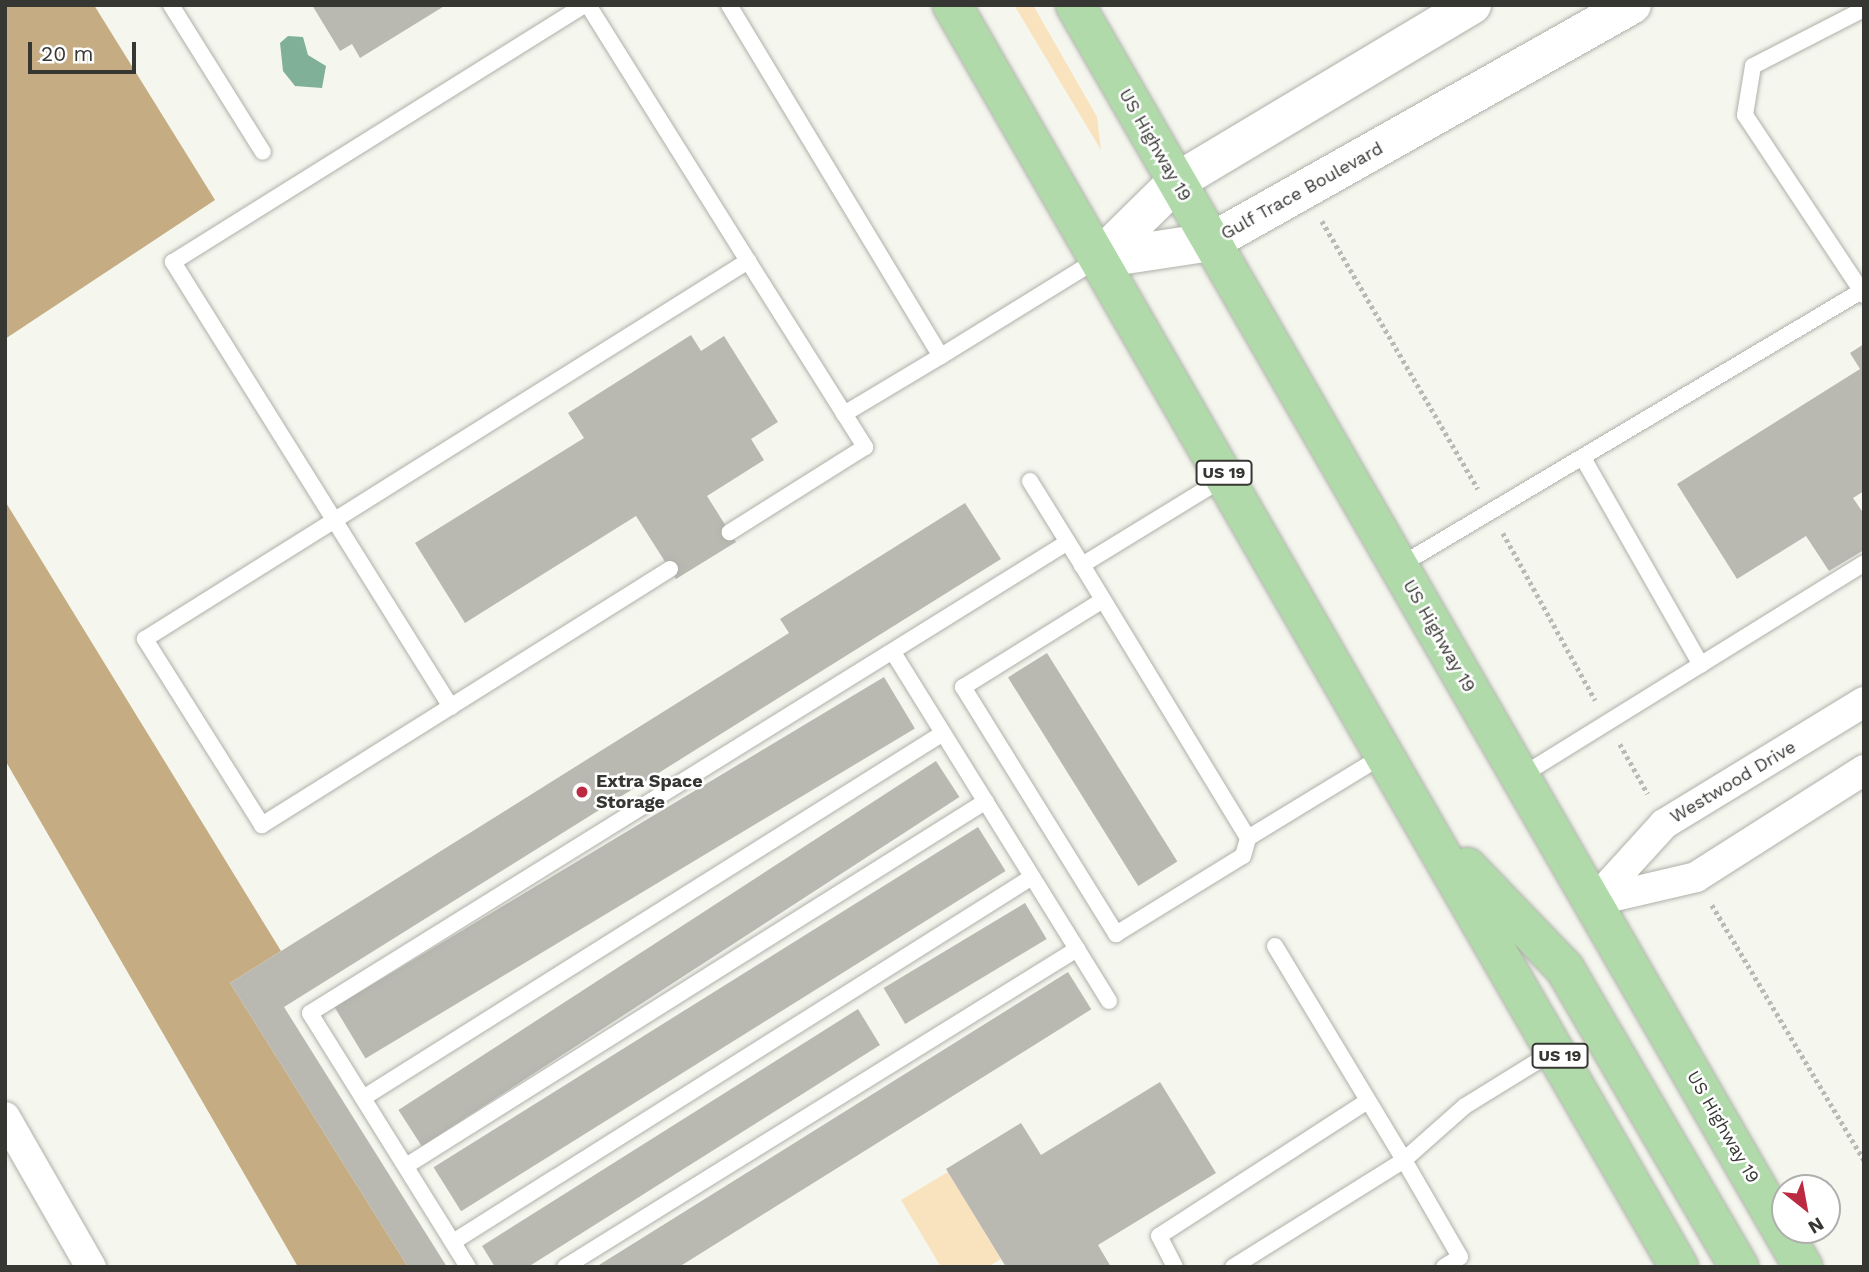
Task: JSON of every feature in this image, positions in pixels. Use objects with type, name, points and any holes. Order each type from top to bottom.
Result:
[{"type":"highway","name":"US 19","points":[[952,5],[1441,845],[1679,1267]]},
{"type":"highway","name":"US Highway 19","points":[[1075,5],[1803,1267]]},
{"type":"highway","points":[[1441,845],[1564,969],[1739,1267]]},
{"type":"street","points":[[1098,259],[1176,182],[1472,5]]},
{"type":"street","points":[[1569,41],[1617,5]]},
{"type":"street","name":"Gulf Trace Boulevard","points":[[1098,259],[1211,242],[1633,5]]},
{"type":"street","name":"Westwood Drive","points":[[1594,901],[1664,824],[1864,702]]},
{"type":"street","points":[[1594,901],[1696,877],[1864,770]]},
{"type":"street","points":[[5,1117],[91,1267]]},
{"type":"lane","points":[[171,5],[263,152]]},
{"type":"lane","points":[[451,707],[173,262],[587,5],[865,447],[730,532]]},
{"type":"lane","points":[[729,5],[941,356]]},
{"type":"lane","points":[[1399,566],[1861,294],[1745,115],[1753,66],[1864,9]]},
{"type":"lane","points":[[844,414],[1098,259]]},
{"type":"lane","points":[[670,569],[262,825],[145,639],[748,261]]},
{"type":"lane","points":[[1583,458],[1701,664]]},
{"type":"lane","points":[[1082,565],[1226,477]]},
{"type":"lane","points":[[1030,481],[1248,838]]},
{"type":"lane","points":[[468,1267],[310,1013],[1068,542]]},
{"type":"lane","points":[[1521,776],[1864,563]]},
{"type":"lane","points":[[1103,600],[962,687],[1116,934],[1243,856],[1248,838],[1387,753]]},
{"type":"lane","points":[[892,652],[1109,1001]]},
{"type":"lane","points":[[363,1098],[943,733]]},
{"type":"lane","points":[[406,1166],[986,802]]},
{"type":"lane","points":[[453,1242],[1032,877]]},
{"type":"lane","points":[[1275,946],[1460,1257],[1444,1267]]},
{"type":"lane","points":[[565,1267],[1077,949]]},
{"type":"lane","points":[[1233,1267],[1404,1160],[1465,1106],[1556,1050]]},
{"type":"lane","points":[[1175,1267],[1159,1236],[1366,1102]]},
{"type":"path","points":[[1304,190],[1492,513],[1664,824]]},
{"type":"path","points":[[1696,877],[1864,1160]]},
{"type":"shaded area","points":[[5,5],[94,5],[215,200],[5,339]]},
{"type":"shaded area","points":[[1014,5],[1033,5],[1097,117],[1101,150]]},
{"type":"shaded area","points":[[288,36],[303,37],[308,55],[326,66],[322,88],[295,86],[283,71],[280,43]]},
{"type":"shaded area","points":[[5,501],[281,951],[230,983],[408,1267],[298,1267],[5,760]]},
{"type":"shaded area","points":[[948,1172],[1001,1259],[988,1267],[941,1267],[901,1200]]},
{"type":"building","points":[[312,5],[446,5],[360,58],[352,44],[340,51]]},
{"type":"building","points":[[691,335],[701,351],[724,336],[778,422],[751,439],[764,460],[707,496],[736,542],[676,579],[636,516],[465,623],[415,543],[584,438],[568,413]]},
{"type":"building","points":[[1864,344],[1864,491],[1853,498],[1864,514],[1864,550],[1829,571],[1806,536],[1737,579],[1677,484],[1860,369],[1850,353]]},
{"type":"building","name":"Extra Space Storage","points":[[965,503],[1001,559],[284,1007],[447,1267],[408,1267],[230,983],[789,633],[780,619]]},
{"type":"building","points":[[1047,653],[1177,862],[1138,886],[1008,677]]},
{"type":"building","name":"Extra Space Storage","points":[[884,677],[915,728],[365,1059],[335,1007]]},
{"type":"building","points":[[936,761],[959,797],[422,1146],[398,1110]]},
{"type":"building","points":[[978,827],[1006,871],[461,1211],[434,1167]]},
{"type":"building","points":[[1025,903],[1047,939],[905,1024],[884,988]]},
{"type":"building","points":[[1068,972],[1091,1009],[679,1267],[597,1266]]},
{"type":"building","points":[[858,1009],[880,1045],[528,1267],[495,1267],[482,1246]]},
{"type":"building","points":[[1160,1082],[1216,1173],[1098,1245],[1111,1267],[1006,1267],[946,1169],[1021,1123],[1041,1155]]},
{"type":"place","name":"Extra Space Storage","points":[[582,792]]}]
